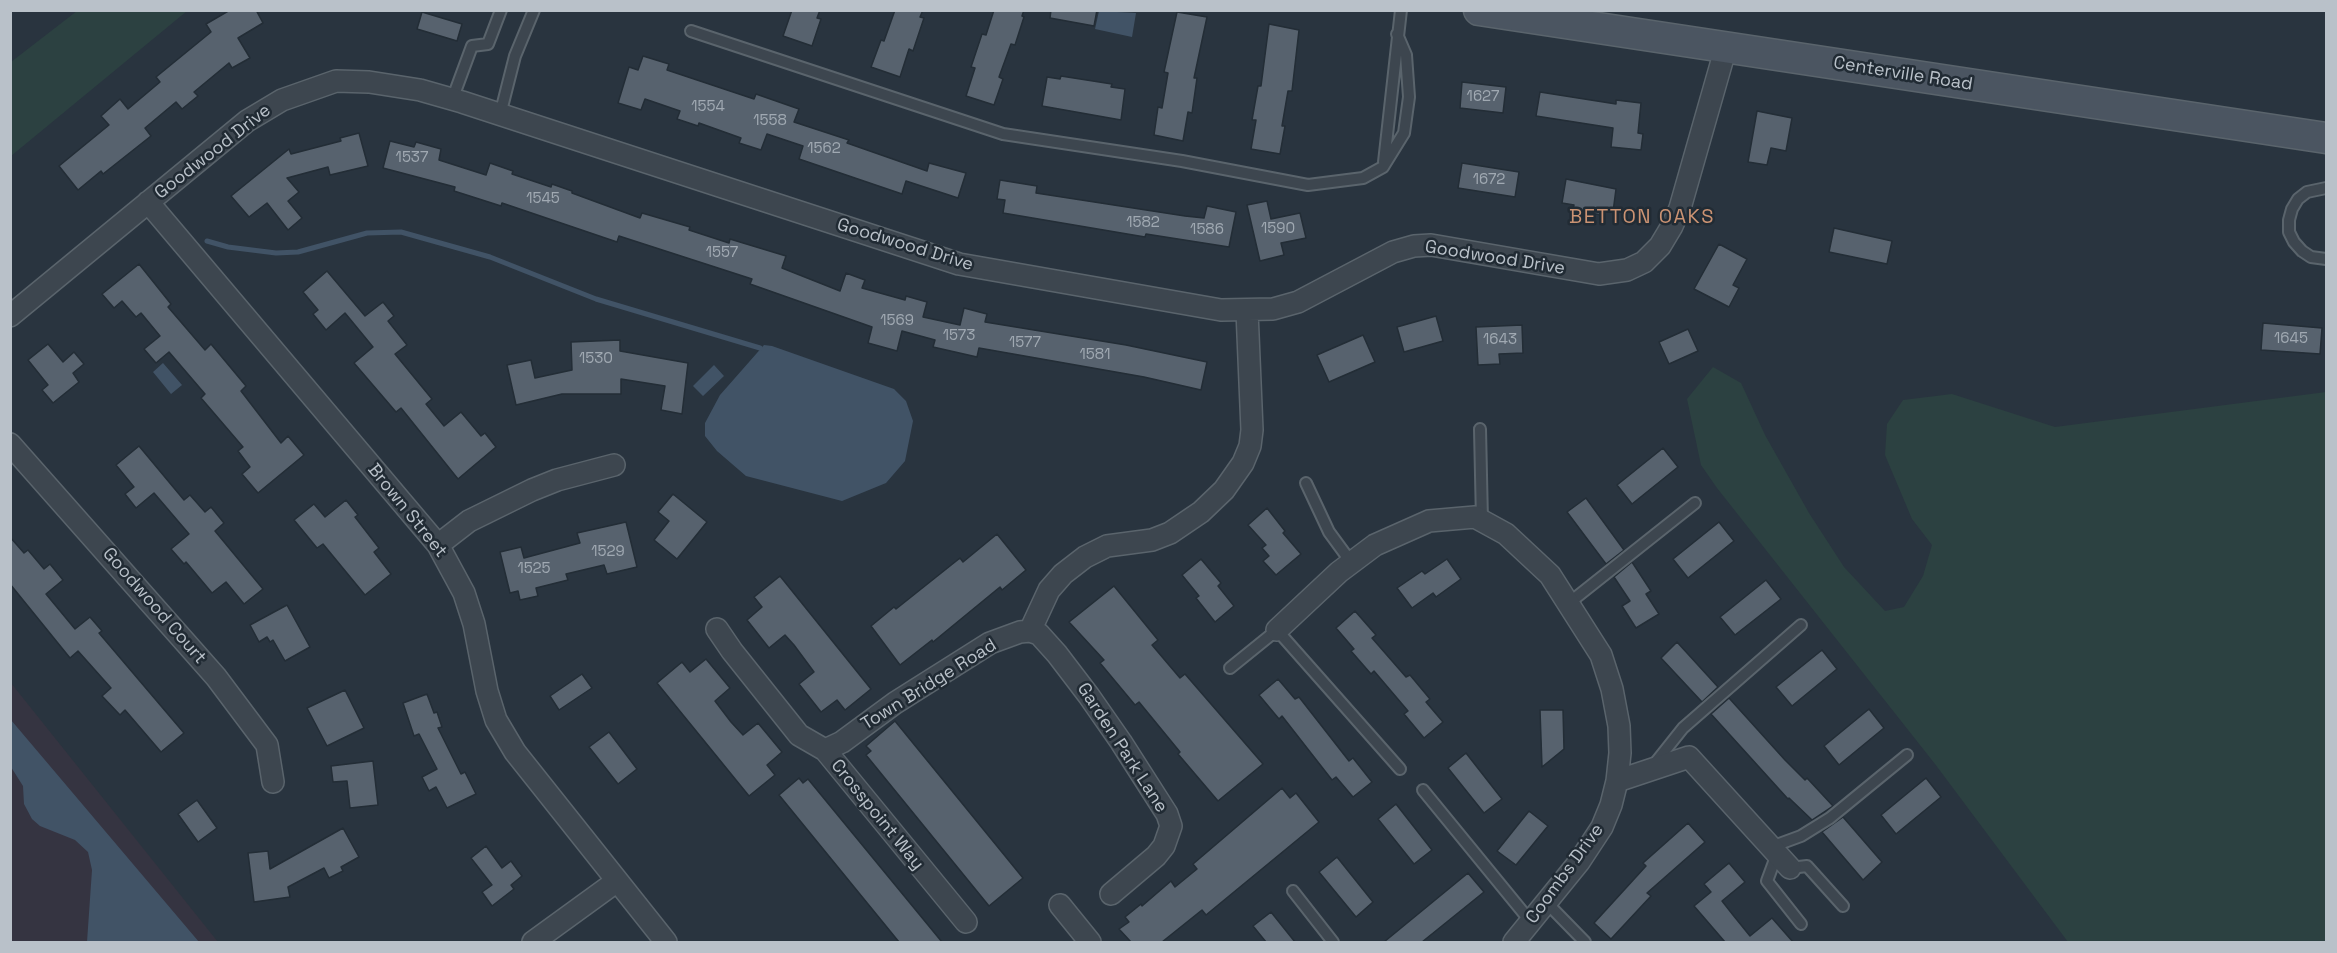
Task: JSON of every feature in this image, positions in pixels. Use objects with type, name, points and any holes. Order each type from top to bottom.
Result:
[{"type":"main road","name":"Centerville Road","points":[[1479,10],[2326,138]]},
{"type":"street","name":"Goodwood Drive","points":[[10,316],[247,122],[282,100],[336,81],[369,82],[420,90],[959,264],[1221,310],[1274,309],[1298,302],[1393,252],[1414,246],[1431,245],[1599,274],[1627,270],[1644,262],[1660,246],[1680,208],[1726,47]]},
{"type":"street","name":"Brown Street","points":[[148,202],[438,545],[464,593],[474,624],[487,691],[496,720],[525,767],[666,942]]},
{"type":"street","points":[[1030,631],[1049,590],[1063,574],[1085,557],[1107,546],[1152,540],[1170,533],[1209,505],[1224,490],[1243,463],[1250,446],[1252,430],[1247,311]]},
{"type":"street","name":"Goodwood Court","points":[[10,444],[216,677],[267,745],[273,782]]},
{"type":"street","points":[[438,545],[469,521],[532,490],[557,480],[614,465]]},
{"type":"street","name":"Coombs Drive","points":[[1277,630],[1351,562],[1375,545],[1429,521],[1475,517],[1506,534],[1550,575],[1601,655],[1612,689],[1620,753],[1617,781],[1602,827],[1579,862],[1514,942]]},
{"type":"street","name":"Crosspoint Way","points":[[717,629],[799,735],[825,750],[966,922]]},
{"type":"street","name":"Town Bridge Road","points":[[825,750],[842,742],[895,703],[990,643],[1020,632],[1030,631]]},
{"type":"street","name":"Garden Park Lane","points":[[1030,631],[1038,634],[1057,654],[1089,696],[1133,760],[1167,814],[1171,826],[1164,846],[1156,856],[1111,894]]},
{"type":"street","points":[[1617,781],[1689,758],[1780,856]]},
{"type":"street","points":[[533,942],[617,881]]},
{"type":"street","points":[[1060,905],[1090,942]]},
{"type":"lane","points":[[453,100],[472,46],[488,44],[501,10]]},
{"type":"lane","points":[[500,115],[515,56],[534,10]]},
{"type":"lane","points":[[1383,167],[1401,10]]},
{"type":"lane","points":[[691,31],[1003,134],[1182,161],[1308,185],[1363,178],[1383,167],[1404,133],[1409,98],[1406,55],[1397,34]]},
{"type":"lane","points":[[2326,188],[2307,192],[2298,199],[2289,220],[2289,232],[2302,251],[2312,257],[2326,260]]},
{"type":"lane","points":[[1480,429],[1482,521]]},
{"type":"lane","points":[[1306,483],[1329,532],[1351,562]]},
{"type":"lane","points":[[1569,603],[1695,503]]},
{"type":"lane","points":[[1648,772],[1683,728],[1801,625]]},
{"type":"lane","points":[[1230,668],[1277,630],[1400,769]]},
{"type":"lane","points":[[1801,924],[1767,881],[1780,856],[1801,836],[1830,818],[1907,755]]},
{"type":"lane","points":[[1423,789],[1531,922]]},
{"type":"lane","points":[[1780,856],[1807,866],[1843,906]]},
{"type":"lane","points":[[1293,891],[1334,942]]},
{"type":"lane","points":[[1546,902],[1585,942]]},
{"type":"shaded area","points":[[1099,11],[1136,13],[1132,37],[1095,29]]},
{"type":"shaded area","points":[[764,345],[894,389],[906,401],[913,421],[905,461],[886,483],[842,501],[746,476],[717,451],[705,436],[705,423],[720,395]]},
{"type":"shaded area","points":[[163,363],[182,385],[171,394],[153,372]]},
{"type":"shaded area","points":[[714,365],[724,376],[703,396],[693,386]]},
{"type":"shaded area","points":[[11,683],[218,942],[11,942]]},
{"type":"shaded area","points":[[10,720],[199,942],[87,942],[92,870],[88,852],[75,840],[40,826],[32,819],[24,804],[23,786],[11,767]]},
{"type":"green space","points":[[77,11],[187,11],[11,156],[11,62]]},
{"type":"green space","points":[[1713,367],[1741,383],[1765,435],[1809,513],[1844,567],[1885,611],[1904,607],[1923,576],[1932,545],[1912,519],[1885,455],[1887,424],[1903,400],[1952,394],[2055,427],[2326,392],[2326,942],[2068,942],[1935,764],[1701,465],[1687,399]]},
{"type":"building","points":[[230,10],[256,10],[263,23],[238,38],[250,58],[232,68],[229,63],[194,92],[198,96],[182,109],[176,102],[145,128],[151,136],[103,174],[101,171],[78,190],[59,166],[109,125],[101,116],[120,99],[128,109],[160,82],[156,77],[211,32],[206,24]]},
{"type":"building","points":[[792,10],[820,10],[817,18],[821,19],[812,46],[783,36]]},
{"type":"building","points":[[895,10],[923,10],[920,17],[924,18],[913,51],[909,49],[900,77],[871,67],[881,40],[884,41]]},
{"type":"building","points":[[994,10],[1024,10],[1022,16],[1024,17],[1015,45],[1011,44],[999,77],[1003,79],[994,105],[966,96],[975,68],[971,67],[982,34],[986,35]]},
{"type":"building","points":[[1051,10],[1097,10],[1094,26],[1050,18]]},
{"type":"building","points":[[422,12],[462,24],[457,41],[417,29]]},
{"type":"building","points":[[1177,12],[1207,17],[1194,78],[1197,78],[1192,113],[1188,112],[1183,141],[1154,135],[1158,107],[1162,108],[1168,73],[1164,72]]},
{"type":"building","points":[[1269,24],[1299,30],[1292,91],[1288,91],[1280,154],[1251,149],[1256,120],[1252,120],[1258,86],[1261,86]]},
{"type":"building","points":[[643,56],[669,64],[667,70],[754,99],[756,94],[799,109],[794,122],[849,140],[847,143],[927,171],[929,163],[966,173],[958,198],[906,181],[902,194],[799,159],[803,146],[767,134],[761,150],[739,143],[741,138],[699,123],[698,126],[677,119],[680,111],[645,99],[641,110],[618,103],[629,67],[638,70]]},
{"type":"building","points":[[1061,76],[1112,84],[1111,87],[1125,89],[1121,120],[1042,106],[1047,77],[1060,79]]},
{"type":"building","points":[[1462,82],[1506,87],[1503,113],[1460,108]]},
{"type":"building","points":[[1540,92],[1616,104],[1616,100],[1641,103],[1638,133],[1643,134],[1641,150],[1611,147],[1613,128],[1536,116]]},
{"type":"building","points":[[1757,111],[1792,118],[1786,151],[1771,148],[1767,165],[1748,162]]},
{"type":"building","points":[[359,133],[368,166],[330,175],[328,167],[287,178],[299,192],[288,201],[302,218],[288,230],[267,203],[249,217],[231,196],[289,149],[291,154],[341,141],[340,138]]},
{"type":"building","points":[[390,141],[414,147],[416,142],[441,149],[439,160],[486,175],[490,163],[513,171],[512,174],[551,187],[552,184],[640,218],[642,213],[690,227],[689,230],[729,243],[730,239],[786,256],[782,268],[840,291],[846,273],[865,280],[862,288],[905,300],[906,296],[927,302],[923,317],[960,325],[964,308],[987,314],[985,322],[1126,345],[1207,362],[1201,390],[1144,377],[979,348],[977,357],[933,347],[935,340],[902,331],[897,351],[868,343],[872,327],[750,284],[752,279],[619,236],[617,242],[502,203],[501,206],[454,191],[455,187],[383,168]]},
{"type":"building","points":[[1462,163],[1519,172],[1515,197],[1458,188]]},
{"type":"building","points":[[1566,179],[1616,189],[1613,212],[1603,210],[1602,215],[1573,210],[1574,205],[1562,203]]},
{"type":"building","points":[[1000,180],[1037,186],[1036,193],[1185,216],[1204,218],[1207,206],[1236,212],[1229,247],[1146,234],[1145,237],[1003,213],[1005,200],[997,199]]},
{"type":"building","points":[[1267,201],[1271,219],[1300,213],[1306,238],[1281,243],[1284,255],[1260,261],[1247,205]]},
{"type":"building","points":[[1834,228],[1892,241],[1887,264],[1829,252]]},
{"type":"building","points":[[1719,244],[1747,259],[1733,285],[1739,288],[1729,307],[1694,289]]},
{"type":"building","points":[[139,264],[171,304],[168,307],[205,350],[211,344],[246,386],[241,391],[281,443],[288,436],[304,455],[258,493],[242,474],[250,467],[238,451],[243,447],[201,398],[205,394],[169,352],[156,363],[144,349],[160,336],[141,313],[136,317],[122,301],[114,308],[102,294]]},
{"type":"building","points":[[327,271],[365,316],[383,302],[394,316],[388,321],[407,345],[395,354],[432,399],[426,404],[444,426],[461,412],[481,436],[485,433],[496,447],[458,479],[401,408],[396,412],[354,363],[373,347],[345,313],[326,330],[313,314],[318,310],[303,292]]},
{"type":"building","points":[[1436,316],[1443,341],[1404,352],[1397,327]]},
{"type":"building","points":[[2263,323],[2322,328],[2320,354],[2261,350]]},
{"type":"building","points":[[1522,325],[1523,353],[1499,354],[1500,364],[1478,365],[1476,327]]},
{"type":"building","points":[[1688,329],[1698,351],[1669,364],[1659,342]]},
{"type":"building","points":[[1363,335],[1375,362],[1329,382],[1317,355]]},
{"type":"building","points":[[620,340],[620,351],[688,363],[682,414],[661,410],[665,386],[621,379],[621,394],[562,394],[516,405],[507,365],[531,360],[535,378],[572,370],[571,342]]},
{"type":"building","points":[[48,344],[63,362],[74,352],[84,364],[73,373],[79,382],[53,403],[42,390],[48,385],[28,360]]},
{"type":"building","points":[[139,446],[184,500],[190,495],[205,512],[211,507],[224,523],[215,531],[263,589],[244,604],[226,582],[212,593],[186,562],[184,564],[171,549],[189,534],[154,493],[136,508],[125,494],[134,487],[116,465]]},
{"type":"building","points":[[1663,448],[1678,467],[1632,504],[1617,485]]},
{"type":"building","points":[[673,494],[707,522],[677,559],[654,540],[669,521],[658,512]]},
{"type":"building","points":[[1586,498],[1624,550],[1606,564],[1567,512]]},
{"type":"building","points":[[346,500],[358,515],[355,517],[379,548],[374,552],[391,574],[365,595],[323,544],[317,548],[294,520],[314,504],[325,517]]},
{"type":"building","points":[[1267,508],[1285,531],[1283,533],[1301,554],[1276,575],[1263,561],[1269,556],[1262,548],[1266,545],[1248,525]]},
{"type":"building","points":[[626,522],[637,567],[607,574],[604,565],[566,574],[568,580],[536,588],[538,596],[520,600],[518,591],[510,593],[500,552],[521,547],[524,558],[580,543],[577,533]]},
{"type":"building","points":[[1719,522],[1734,541],[1688,578],[1673,559]]},
{"type":"building","points":[[997,534],[1026,570],[1002,590],[1000,587],[933,642],[932,640],[900,665],[871,626],[960,558],[963,562]]},
{"type":"building","points":[[10,537],[24,553],[28,550],[44,569],[50,564],[63,580],[46,594],[75,629],[90,617],[102,631],[99,633],[184,733],[161,752],[125,710],[120,715],[102,696],[111,688],[78,651],[70,658],[10,584]]},
{"type":"building","points":[[1201,559],[1221,583],[1218,586],[1234,606],[1215,622],[1196,598],[1199,596],[1182,575]]},
{"type":"building","points":[[1447,559],[1461,579],[1436,597],[1433,593],[1412,608],[1397,588],[1422,571],[1425,574]]},
{"type":"building","points":[[1632,562],[1651,591],[1646,594],[1659,614],[1636,628],[1622,606],[1630,601],[1614,577]]},
{"type":"building","points":[[780,576],[871,689],[845,710],[837,700],[821,712],[799,684],[814,672],[794,645],[785,635],[769,648],[747,620],[762,607],[754,597]]},
{"type":"building","points":[[1766,580],[1781,599],[1735,635],[1720,617]]},
{"type":"building","points":[[1114,586],[1158,640],[1152,645],[1180,678],[1185,674],[1263,764],[1218,801],[1178,754],[1180,752],[1139,702],[1135,705],[1100,663],[1104,660],[1069,622]]},
{"type":"building","points":[[287,605],[310,647],[285,661],[273,640],[270,642],[267,637],[259,642],[250,625]]},
{"type":"building","points":[[1355,611],[1376,635],[1372,638],[1406,677],[1410,675],[1430,699],[1426,702],[1443,722],[1424,738],[1404,714],[1408,711],[1374,671],[1371,674],[1351,651],[1354,649],[1336,628]]},
{"type":"building","points":[[1677,642],[1718,687],[1702,702],[1661,658]]},
{"type":"building","points":[[1822,650],[1837,669],[1792,706],[1776,687]]},
{"type":"building","points":[[706,659],[730,688],[715,701],[731,722],[743,735],[758,723],[782,752],[767,765],[775,775],[749,796],[657,683],[682,662],[690,672]]},
{"type":"building","points":[[582,674],[592,688],[559,710],[550,696]]},
{"type":"building","points":[[1278,679],[1295,699],[1299,697],[1349,761],[1353,758],[1372,782],[1353,797],[1336,777],[1332,780],[1282,716],[1279,719],[1259,695]]},
{"type":"building","points":[[345,690],[364,728],[327,746],[307,708]]},
{"type":"building","points":[[427,694],[442,727],[438,728],[461,774],[465,772],[476,794],[447,808],[436,787],[429,791],[422,777],[437,769],[419,734],[414,736],[403,703]]},
{"type":"building","points":[[1729,698],[1785,760],[1805,780],[1807,778],[1833,806],[1812,820],[1788,799],[1711,714]]},
{"type":"building","points":[[1869,709],[1884,728],[1839,765],[1824,746]]},
{"type":"building","points":[[1540,710],[1563,710],[1564,749],[1542,767]]},
{"type":"building","points":[[895,721],[1023,878],[989,906],[866,755],[871,751],[866,746]]},
{"type":"building","points":[[609,732],[637,769],[618,784],[589,747]]},
{"type":"building","points":[[1466,753],[1502,799],[1484,813],[1448,768]]},
{"type":"building","points":[[373,761],[378,805],[350,808],[347,781],[333,782],[331,766]]},
{"type":"building","points":[[799,778],[803,783],[808,779],[942,942],[899,942],[779,795]]},
{"type":"building","points":[[1926,778],[1941,797],[1896,834],[1881,815]]},
{"type":"building","points":[[1282,788],[1290,798],[1296,793],[1319,822],[1206,915],[1202,910],[1162,942],[1131,942],[1119,929],[1129,922],[1125,917],[1141,904],[1142,906],[1171,881],[1175,887],[1197,869],[1193,864]]},
{"type":"building","points":[[197,800],[217,828],[198,842],[178,814]]},
{"type":"building","points":[[1396,804],[1432,850],[1414,864],[1378,819]]},
{"type":"building","points":[[1529,811],[1548,826],[1516,865],[1497,851]]},
{"type":"building","points":[[1843,817],[1882,862],[1863,880],[1822,832]]},
{"type":"building","points":[[1688,823],[1705,842],[1647,893],[1651,896],[1611,939],[1594,923],[1646,866],[1643,863]]},
{"type":"building","points":[[343,828],[359,857],[341,867],[343,871],[329,878],[324,868],[288,887],[290,897],[254,902],[248,853],[268,851],[270,869]]},
{"type":"building","points":[[486,846],[502,868],[511,861],[522,876],[511,885],[514,889],[492,906],[482,892],[492,885],[471,858]]},
{"type":"building","points":[[1337,857],[1373,902],[1356,917],[1319,872]]},
{"type":"building","points":[[1729,863],[1745,882],[1722,901],[1750,936],[1772,918],[1793,942],[1725,942],[1694,906],[1711,892],[1704,884]]},
{"type":"building","points":[[1468,873],[1484,892],[1422,942],[1384,942]]},
{"type":"building","points":[[1271,912],[1295,942],[1266,942],[1253,926]]},
{"type":"waterway","points":[[207,241],[228,247],[276,253],[298,252],[367,233],[401,232],[490,257],[596,299],[760,348]]},
{"type":"district","name":"BETTON OAKS","points":[[1642,218]]}]
